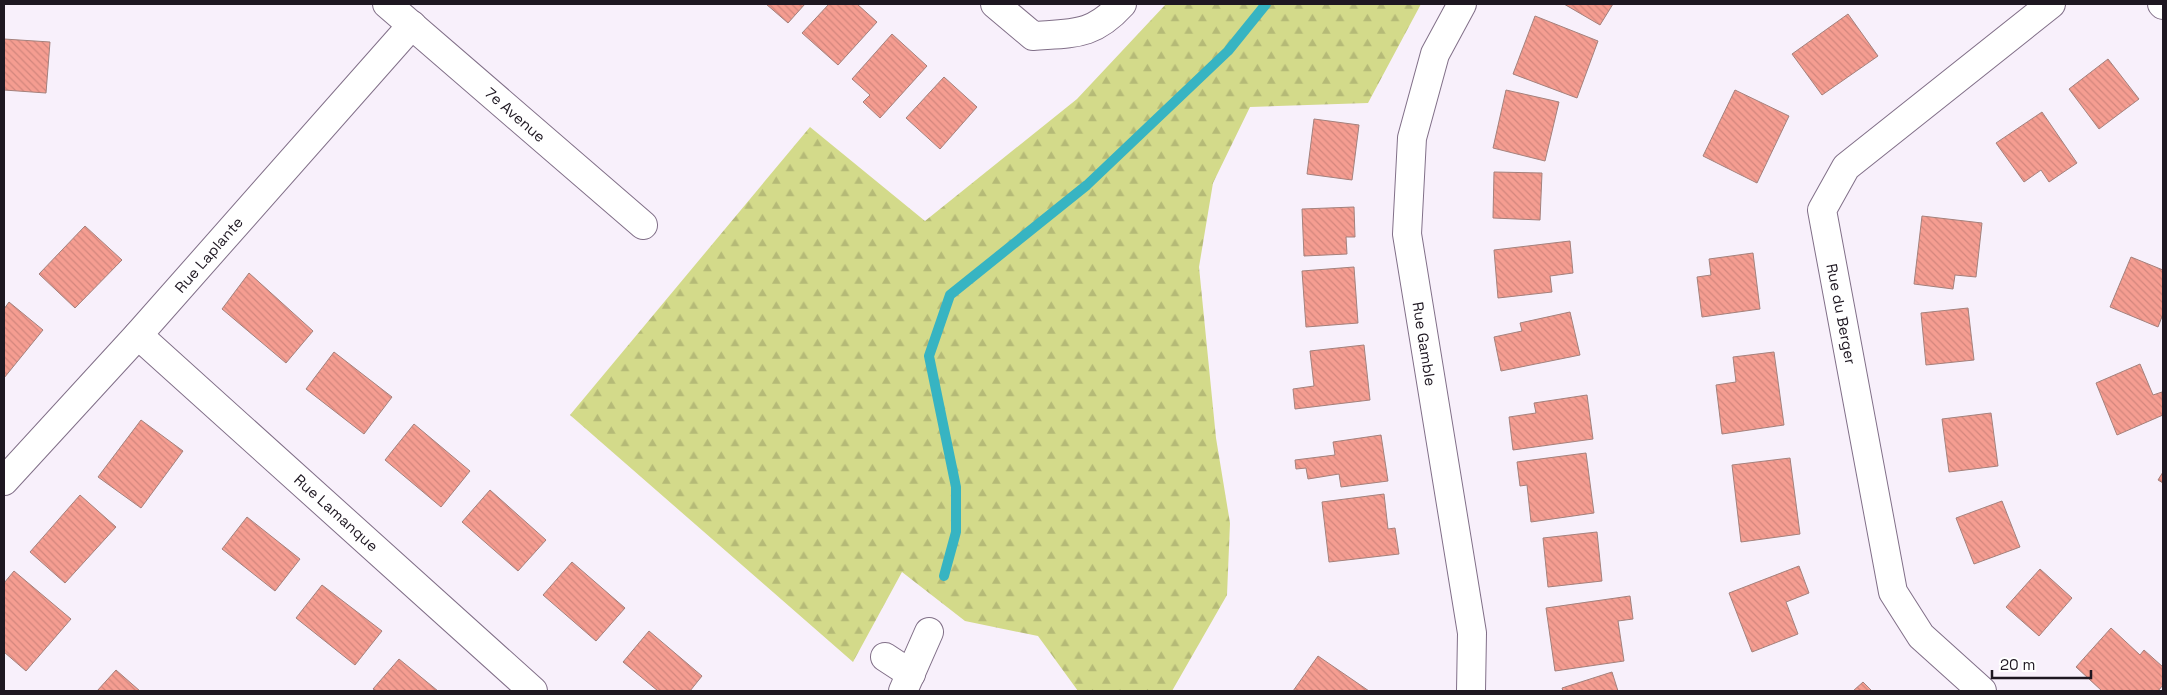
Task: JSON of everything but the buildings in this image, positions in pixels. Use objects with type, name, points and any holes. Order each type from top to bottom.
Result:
[{"type":"street","name":"7e Avenue","points":[[387,4],[643,225]]},
{"type":"street","points":[[995,4],[1033,36],[1083,32],[1111,16],[1122,4]]},
{"type":"street","name":"Rue Gamble","points":[[1462,4],[1435,54],[1412,138],[1407,234],[1472,633],[1471,691]]},
{"type":"street","name":"Rue du Berger","points":[[1982,691],[1921,636],[1893,592],[1822,210],[1846,167],[2051,4]]},
{"type":"street","name":"Rue Laplante","points":[[4,481],[138,335],[412,25]]},
{"type":"street","name":"Rue Lamanque","points":[[138,335],[533,691]]},
{"type":"street","points":[[885,657],[907,683],[929,632]]},
{"type":"green space","points":[[1166,4],[1421,4],[1368,103],[1250,107],[1213,183],[1199,267],[1216,438],[1230,523],[1227,595],[1172,691],[1078,691],[1038,636],[965,621],[902,572],[853,662],[570,415],[810,127],[925,221],[1077,99]]},
{"type":"waterway","points":[[944,576],[956,532],[956,487],[929,356],[950,295],[1087,185],[1228,51],[1266,4]]}]
